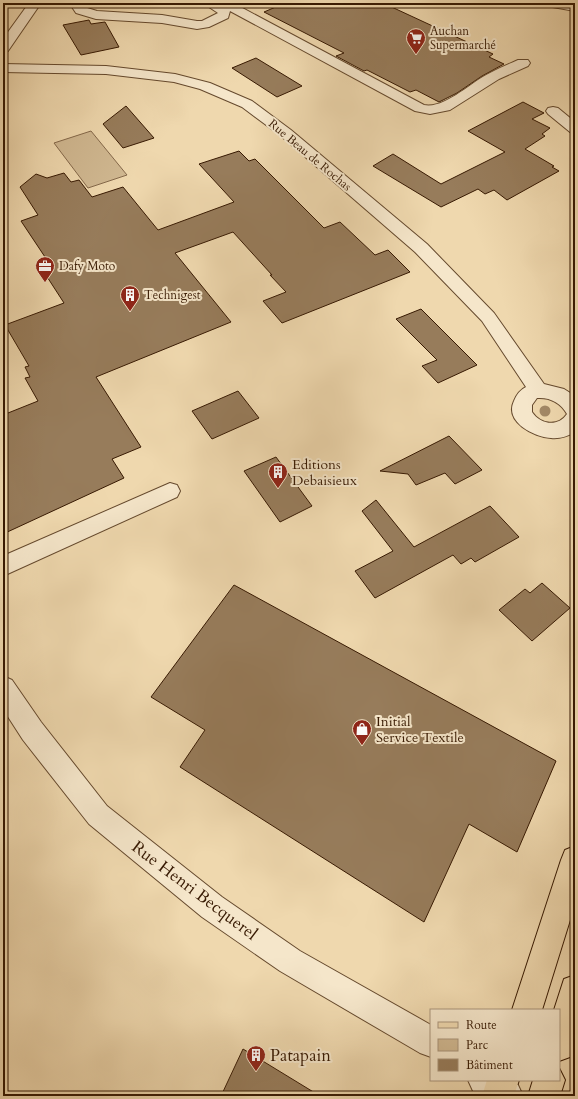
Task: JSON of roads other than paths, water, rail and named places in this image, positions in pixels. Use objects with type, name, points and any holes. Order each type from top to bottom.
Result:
[{"type":"main road","points":[[527,1009],[575,860]]},
{"type":"main road","points":[[560,1042],[575,990]]},
{"type":"main road","points":[[544,1096],[549,1081]]},
{"type":"street","points":[[3,48],[35,3]]},
{"type":"street","points":[[80,3],[78,7],[80,10],[96,15],[162,19],[197,25],[205,24],[224,15],[224,12],[209,3]]},
{"type":"street","points":[[224,3],[420,108],[430,110],[445,107],[494,76],[523,63]]},
{"type":"street","points":[[551,3],[575,7]]},
{"type":"street","name":"Rue Beau de Rochas","points":[[3,68],[106,70],[175,78],[204,86],[247,104],[286,133],[421,248],[488,316],[539,391]]},
{"type":"street","points":[[553,110],[575,129]]},
{"type":"street","points":[[575,411],[571,403],[565,397],[548,391],[532,393],[526,397],[522,403],[521,409],[523,416],[528,422],[544,430],[562,430],[569,427],[575,418]]},
{"type":"street","points":[[3,566],[170,491]]},
{"type":"street","name":"Rue Henri Becquerel","points":[[3,688],[32,731],[98,815],[212,907],[290,961],[430,1041]]},
{"type":"place","name":"Auchan Supermarché","points":[[416,55]]},
{"type":"place","name":"Dafy Moto","points":[[45,283]]},
{"type":"place","name":"Technigest","points":[[130,312]]},
{"type":"place","name":"Editions Debaisieux","points":[[278,489]]},
{"type":"place","name":"Initial Service Textile","points":[[362,746]]},
{"type":"place","name":"Patapain","points":[[256,1072]]}]
